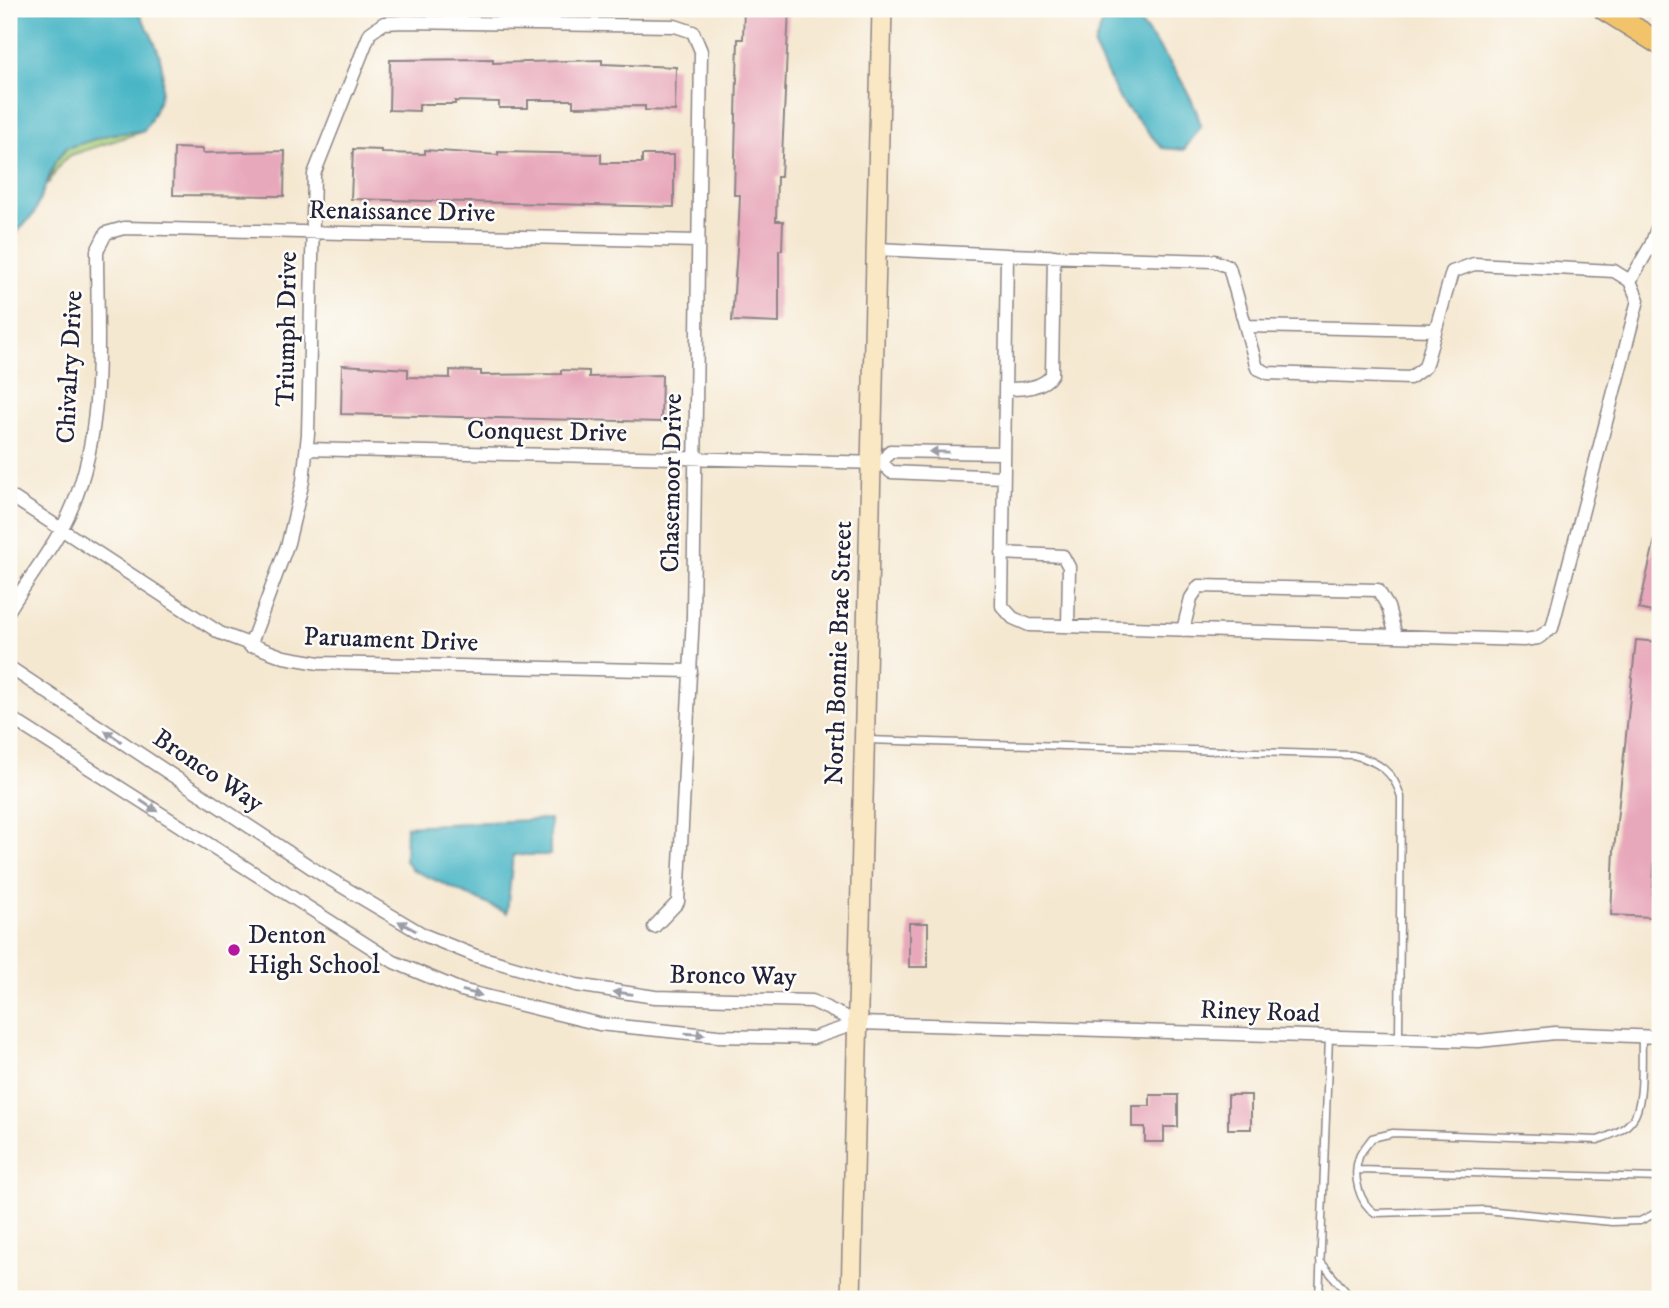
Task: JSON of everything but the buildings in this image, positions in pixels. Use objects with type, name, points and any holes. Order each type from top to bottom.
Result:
[{"type":"main road","name":"North Bonnie Brae Street","points":[[851,1299],[862,740],[876,463],[876,249],[882,9]]},
{"type":"main road","points":[[1604,9],[1660,44]]},
{"type":"street","points":[[547,9],[547,24]]},
{"type":"street","name":"Triumph Drive","points":[[250,646],[288,543],[303,481],[307,449],[312,187],[318,159],[370,33],[384,23],[547,24]]},
{"type":"street","name":"Chasemoor Drive","points":[[547,24],[675,26],[692,32],[701,51],[691,671],[679,893],[674,909],[654,927]]},
{"type":"street","points":[[1630,281],[1651,245],[1660,220]]},
{"type":"street","name":"Renaissance Drive","points":[[106,233],[124,228],[698,241]]},
{"type":"street","name":"Chivalry Drive","points":[[9,610],[61,530],[81,482],[96,414],[97,251],[106,233]]},
{"type":"street","points":[[876,249],[1214,261],[1229,267],[1257,368],[1268,373],[1410,378],[1425,367],[1452,272],[1474,264],[1614,271],[1630,281],[1638,300],[1552,628],[1538,638],[1524,640],[1029,625],[1013,618],[1002,606],[1007,255]]},
{"type":"street","points":[[1005,389],[1027,389],[1049,380],[1052,374],[1054,256]]},
{"type":"street","points":[[1246,326],[1436,330]]},
{"type":"street","name":"Conquest Drive","points":[[307,449],[876,463]]},
{"type":"street","points":[[1003,453],[890,451],[876,463],[891,472],[1003,477]]},
{"type":"street","name":"Paruament Drive","points":[[9,495],[220,632],[250,646],[284,657],[319,663],[691,671]]},
{"type":"street","points":[[1002,553],[1063,556],[1069,567],[1068,626]]},
{"type":"street","points":[[1183,630],[1191,598],[1199,586],[1378,590],[1388,607],[1396,636]]},
{"type":"street","name":"Bronco Way","points":[[9,667],[318,872],[424,935],[476,956],[576,985],[655,997],[812,1000],[858,1023]]},
{"type":"street","points":[[9,717],[394,962],[461,990],[599,1024],[659,1031],[813,1038],[858,1023]]},
{"type":"street","name":"Riney Road","points":[[858,1023],[1479,1041],[1555,1033],[1660,1037]]},
{"type":"lane","points":[[862,740],[1353,755],[1383,765],[1398,786],[1401,797],[1399,1038]]},
{"type":"lane","points":[[1642,1036],[1639,1102],[1634,1118],[1621,1131],[1598,1140],[1393,1133],[1372,1138],[1358,1158],[1359,1194],[1365,1207],[1375,1213],[1485,1210],[1612,1222],[1640,1221],[1656,1213],[1660,1206]]},
{"type":"lane","points":[[1319,1299],[1329,1037]]},
{"type":"lane","points":[[1359,1170],[1660,1178]]},
{"type":"lane","points":[[1320,1261],[1352,1299]]},
{"type":"green space","points":[[144,131],[71,155],[61,163],[48,184],[55,162],[67,148],[111,134]]},
{"type":"water","points":[[9,9],[136,9],[154,40],[162,69],[162,83],[153,114],[144,131],[111,134],[66,148],[55,162],[34,214],[9,241]]},
{"type":"water","points":[[1066,9],[1130,9],[1181,79],[1196,110],[1201,126],[1184,150],[1162,148],[1120,100],[1094,47],[1104,15],[1086,20]]},
{"type":"water","points":[[550,819],[550,855],[513,855],[507,913],[413,870],[405,861],[406,826]]},
{"type":"place","name":"Denton High School","points":[[234,950]]}]
